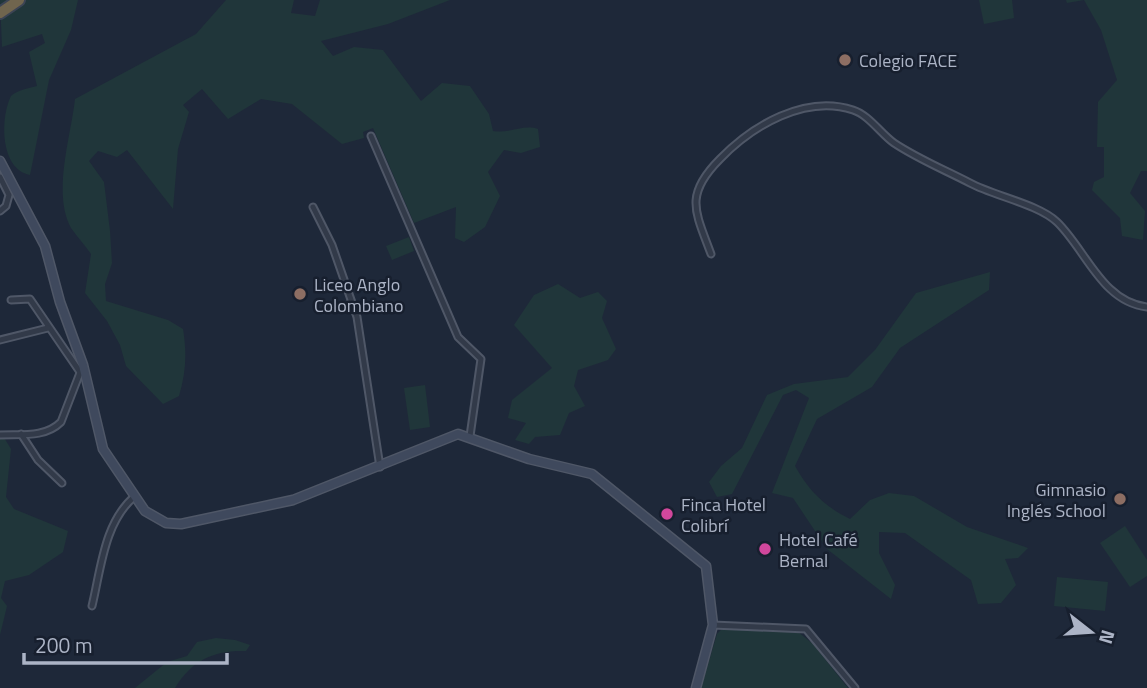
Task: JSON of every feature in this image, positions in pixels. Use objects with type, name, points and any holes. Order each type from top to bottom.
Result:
[{"type":"highway","points":[[0,13],[19,0]]},
{"type":"street","points":[[710,254],[693,207],[702,178],[717,162],[763,127],[794,109],[841,108],[855,111],[893,143],[982,189],[1055,220],[1110,289],[1123,300],[1147,307]]},
{"type":"street","points":[[371,136],[458,337],[481,359],[470,436]]},
{"type":"street","points":[[0,160],[45,246],[103,449],[145,511],[166,523],[181,524],[293,500],[380,467],[446,436],[470,436],[529,459],[584,471],[610,486],[706,566],[713,625],[696,688]]},
{"type":"street","points":[[0,177],[9,195],[6,206],[0,211]]},
{"type":"street","points":[[313,207],[332,245],[357,317],[380,467]]},
{"type":"street","points":[[11,300],[30,299],[48,328],[82,369]]},
{"type":"street","points":[[0,340],[48,328]]},
{"type":"street","points":[[0,435],[46,432],[61,422],[82,369]]},
{"type":"street","points":[[20,434],[38,460],[62,484]]},
{"type":"street","points":[[92,606],[107,542],[120,511],[135,496]]},
{"type":"street","points":[[713,625],[806,629],[855,688]]},
{"type":"green space","points":[[0,0],[78,0],[71,30],[49,80],[30,175],[20,171],[8,153],[5,117],[11,96],[37,86],[29,52],[45,43],[42,34],[2,47]]},
{"type":"green space","points":[[226,0],[294,0],[291,13],[315,16],[320,0],[450,0],[388,24],[321,41],[333,56],[354,47],[383,50],[421,101],[442,83],[470,86],[489,114],[493,131],[538,129],[540,147],[521,153],[504,150],[488,172],[500,196],[485,227],[464,242],[455,238],[456,207],[414,223],[373,128],[363,132],[364,138],[342,144],[292,104],[261,99],[228,119],[202,89],[183,105],[189,112],[178,149],[173,209],[127,150],[117,157],[98,151],[89,161],[104,182],[110,231],[112,263],[105,284],[106,301],[168,320],[183,329],[185,363],[179,396],[163,404],[126,366],[120,345],[107,321],[85,293],[91,254],[71,228],[66,214],[63,199],[64,165],[75,99],[196,34]]},
{"type":"green space","points":[[979,0],[1012,0],[1014,18],[984,24]]},
{"type":"green space","points":[[1084,0],[1147,0],[1147,171],[1141,171],[1130,193],[1145,211],[1143,240],[1122,236],[1120,218],[1092,190],[1094,182],[1104,177],[1104,147],[1097,147],[1098,102],[1117,80],[1101,30]]},
{"type":"green space","points":[[409,237],[414,251],[392,260],[386,246]]},
{"type":"green space","points":[[990,272],[989,290],[900,348],[872,387],[817,419],[795,466],[818,497],[850,519],[870,500],[889,493],[914,496],[967,527],[1028,548],[1018,558],[1005,559],[1016,585],[1001,603],[978,604],[971,580],[905,533],[879,532],[879,553],[895,585],[891,599],[827,549],[793,498],[772,493],[809,398],[796,390],[783,395],[732,494],[717,497],[709,482],[721,466],[742,448],[767,395],[794,384],[848,377],[875,350],[916,293]]},
{"type":"green space","points":[[558,284],[580,298],[598,292],[607,301],[602,318],[616,349],[608,360],[578,370],[574,386],[585,406],[569,413],[560,435],[535,437],[529,444],[515,440],[526,423],[508,418],[512,400],[552,368],[514,325],[534,295]]},
{"type":"green space","points":[[425,385],[430,427],[410,430],[404,388]]},
{"type":"green space","points":[[3,436],[11,449],[6,497],[14,509],[68,531],[63,552],[29,575],[5,581],[1,598],[7,606],[0,635],[0,437]]},
{"type":"green space","points":[[1125,526],[1147,560],[1147,576],[1130,587],[1100,543]]},
{"type":"green space","points":[[1057,577],[1108,582],[1105,611],[1054,606]]},
{"type":"green space","points":[[722,629],[798,632],[813,644],[848,688],[701,688],[717,634]]},
{"type":"green space","points":[[216,638],[250,645],[246,651],[224,652],[196,664],[175,688],[135,688],[167,662],[187,656],[197,642]]},
{"type":"place","name":"Colegio FACE","points":[[845,60]]},
{"type":"place","name":"Liceo Anglo Colombiano","points":[[300,294]]},
{"type":"place","name":"Gimnasio Inglés School","points":[[1120,499]]},
{"type":"place","name":"Finca Hotel Colibrí","points":[[667,514]]},
{"type":"place","name":"Hotel Café Bernal","points":[[765,549]]}]
